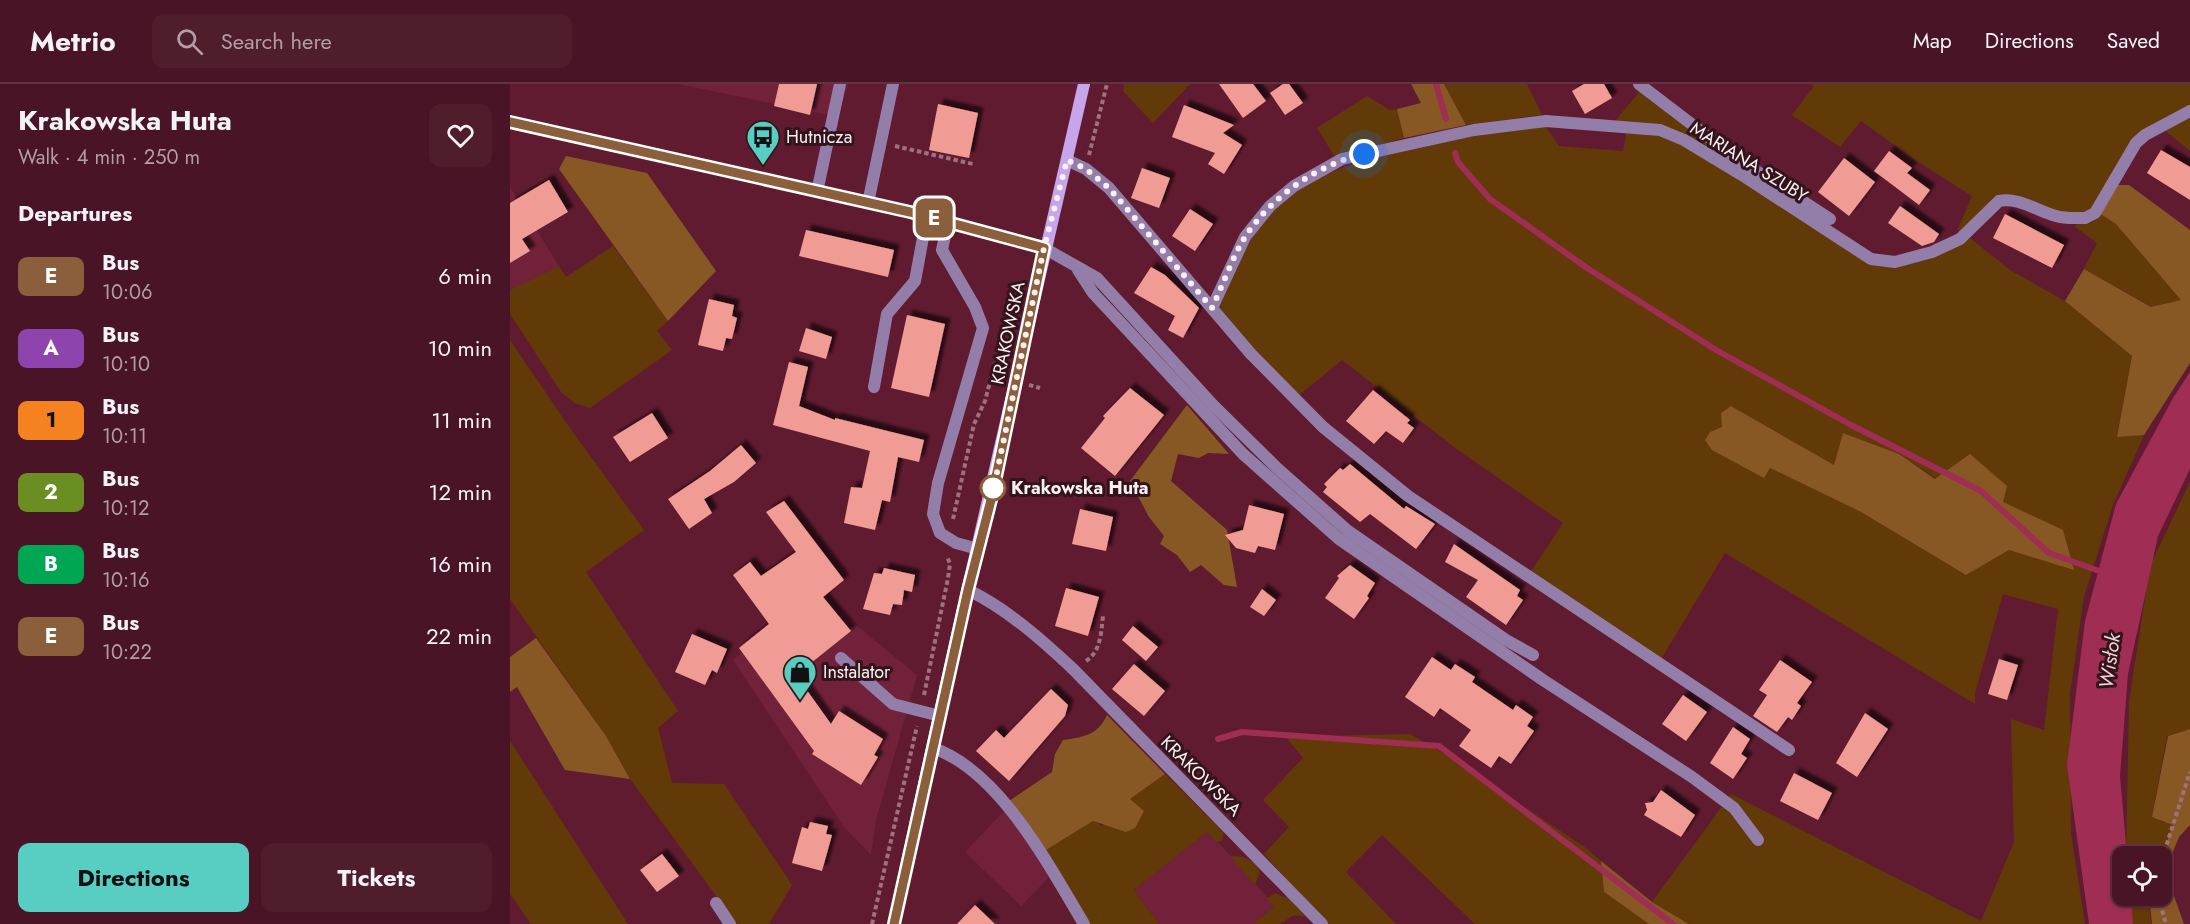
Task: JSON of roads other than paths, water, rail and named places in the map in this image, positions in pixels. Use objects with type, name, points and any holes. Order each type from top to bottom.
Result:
[{"type":"main road","name":"KRAKOWSKA","points":[[894,924],[1044,248],[1084,84]]},
{"type":"street","points":[[816,192],[840,84]]},
{"type":"street","points":[[868,203],[893,84]]},
{"type":"street","points":[[1639,84],[1732,155],[1830,219]]},
{"type":"street","name":"MARIANA SZUBY","points":[[1212,308],[1245,237],[1270,206],[1294,186],[1342,159],[1474,130],[1546,121],[1660,130],[1684,140],[1742,175],[1871,260],[1895,262],[1932,252],[1960,239],[1999,201],[2007,199],[2057,217],[2085,218],[2095,213],[2136,143],[2145,135],[2190,111]]},
{"type":"street","points":[[510,122],[927,216],[1044,248],[1078,270],[1096,278],[1238,429],[1278,469],[1348,531],[1506,640],[1533,655]]},
{"type":"street","points":[[1067,160],[1086,169],[1109,188],[1251,354],[1323,427],[1408,496],[1789,750]]},
{"type":"street","points":[[874,387],[887,314],[915,281],[927,216]]},
{"type":"street","points":[[948,221],[942,250],[975,307],[982,328],[938,483],[933,514],[940,533],[949,539],[978,549]]},
{"type":"street","points":[[1078,270],[1093,293],[1243,454],[1339,539],[1543,680],[1692,777],[1734,808],[1758,840]]},
{"type":"street","name":"KRAKOWSKA","points":[[968,590],[982,596],[1048,646],[1073,669],[1322,924]]},
{"type":"street","points":[[841,658],[893,704],[940,716]]},
{"type":"street","points":[[933,748],[948,753],[979,776],[1030,835],[1084,924]]},
{"type":"street","points":[[716,903],[730,924]]},
{"type":"water","name":"Wisłok","points":[[2190,372],[2190,469],[2158,536],[2128,674],[2120,776],[2126,846],[2112,846],[2112,906],[2132,906],[2133,924],[2089,924],[2067,765],[2085,621],[2116,504],[2173,398]]},
{"type":"waterway","points":[[1436,84],[1446,119]]},
{"type":"waterway","points":[[1455,153],[1458,162],[1490,199],[1587,268],[1716,350],[1851,425],[1981,491],[2049,553],[2105,573]]},
{"type":"waterway","points":[[1218,739],[1242,732],[1439,746],[1673,924]]},
{"type":"place","name":"Hutnicza","points":[[763,166]]},
{"type":"place","name":"Krakowska Huta","points":[[993,488]]},
{"type":"place","name":"Instalator","points":[[800,701]]}]
